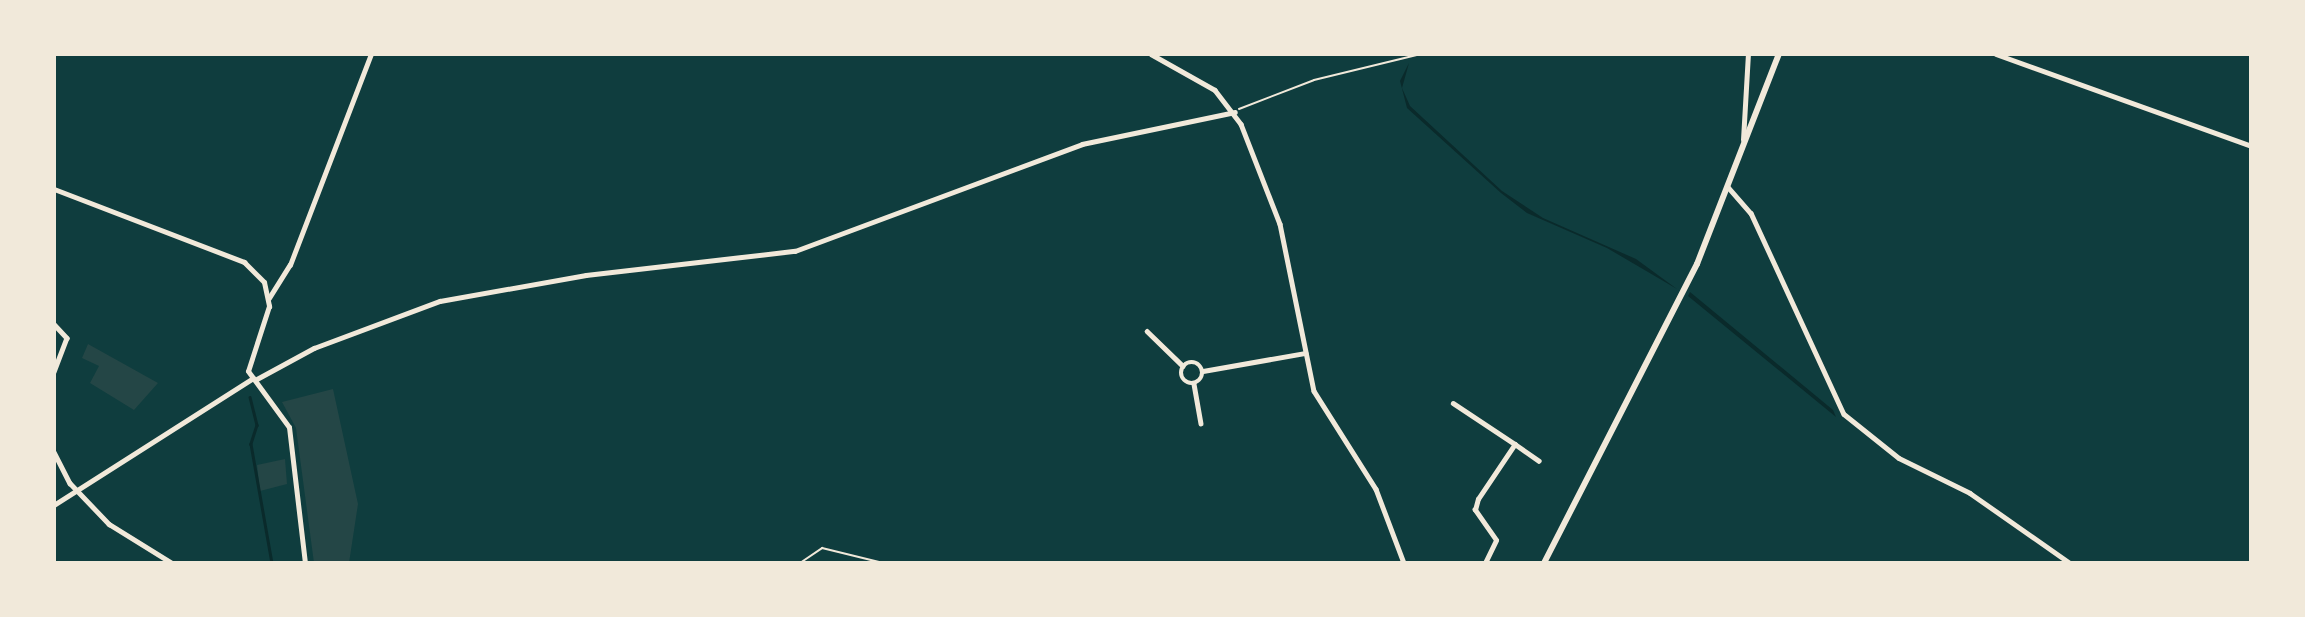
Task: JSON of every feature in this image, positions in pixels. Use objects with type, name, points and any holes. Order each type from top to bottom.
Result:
[{"type":"main road","points":[[1544,563],[1697,264],[1779,54]]},
{"type":"street","points":[[305,563],[289,427],[254,379],[248,363],[270,299],[290,265],[371,54]]},
{"type":"street","points":[[1151,54],[1204,81],[1235,112],[1280,224],[1305,354],[1321,408],[1376,489],[1405,563]]},
{"type":"street","points":[[1744,148],[1750,54]]},
{"type":"street","points":[[1996,54],[2251,146]]},
{"type":"street","points":[[54,505],[81,494],[254,379],[314,348],[440,301],[599,273],[795,251],[1082,144],[1235,112]]},
{"type":"street","points":[[1728,187],[1751,213],[1843,414],[1899,458],[1970,493],[2070,563]]},
{"type":"street","points":[[54,189],[244,262],[264,282],[270,299]]},
{"type":"street","points":[[54,324],[67,338],[54,372]]},
{"type":"street","points":[[1147,331],[1184,366]]},
{"type":"street","points":[[1201,424],[1194,384],[1203,371],[1305,354]]},
{"type":"street","points":[[1184,366],[1193,362],[1203,371]]},
{"type":"street","points":[[1184,366],[1182,379],[1194,384]]},
{"type":"street","points":[[1453,403],[1539,461]]},
{"type":"street","points":[[1485,563],[1496,540],[1475,503],[1515,444]]},
{"type":"street","points":[[54,452],[81,494],[109,524],[172,563]]},
{"type":"path","points":[[1235,112],[1314,80],[1421,54]]},
{"type":"path","points":[[800,563],[821,548],[883,563]]},
{"type":"shaded area","points":[[1409,63],[1402,88],[1410,106],[1502,191],[1543,218],[1636,259],[1677,289],[1607,248],[1527,213],[1501,193],[1407,108],[1400,81]]},
{"type":"shaded area","points":[[1690,292],[1833,410],[1836,417],[1688,296]]},
{"type":"shaded area","points":[[88,344],[158,383],[134,410],[90,383],[99,366],[82,358]]},
{"type":"shaded area","points":[[333,389],[358,504],[349,563],[314,563],[296,428],[282,402]]},
{"type":"shaded area","points":[[285,459],[287,484],[260,491],[257,465]]},
{"type":"waterway","points":[[250,397],[257,425],[251,444],[272,563]]}]
